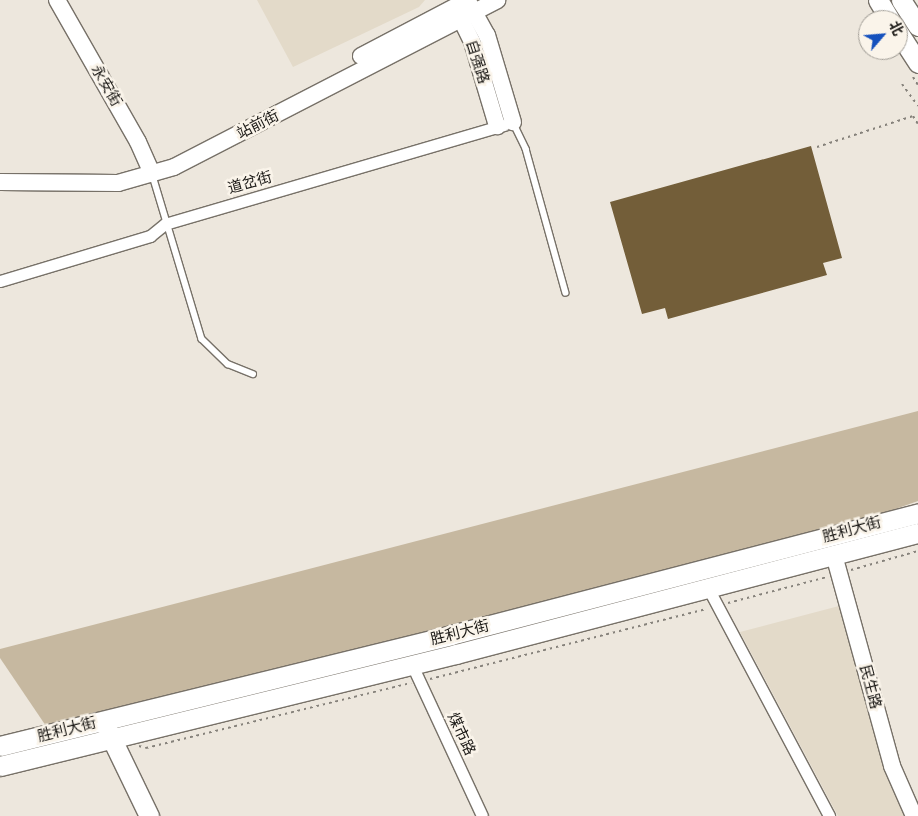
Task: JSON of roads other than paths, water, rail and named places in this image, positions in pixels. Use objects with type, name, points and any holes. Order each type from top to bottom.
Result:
[{"type":"main road","name":"永安街","points":[[57,0],[150,169]]},
{"type":"main road","name":"站前街","points":[[0,172],[100,174],[174,167],[265,122],[350,74],[463,5],[497,0]]},
{"type":"main road","points":[[907,2],[918,26]]},
{"type":"main road","name":"自强路","points":[[463,5],[505,124]]},
{"type":"main road","points":[[908,48],[918,63]]},
{"type":"main road","name":"站前街","points":[[0,182],[100,184],[150,169]]},
{"type":"main road","name":"胜利大街","points":[[0,746],[918,513]]},
{"type":"main road","name":"胜利大街","points":[[0,766],[112,739],[416,673],[708,588],[918,533]]},
{"type":"main road","name":"民生路","points":[[834,555],[892,766],[914,816]]},
{"type":"main road","points":[[104,721],[149,816]]},
{"type":"street","name":"道岔街","points":[[0,281],[150,236],[166,224],[505,124]]},
{"type":"street","points":[[708,588],[830,816]]},
{"type":"street","name":"煤市路","points":[[416,673],[482,816]]},
{"type":"lane","points":[[505,124],[526,149],[566,293]]},
{"type":"lane","points":[[150,169],[202,339],[228,364],[253,374]]}]
